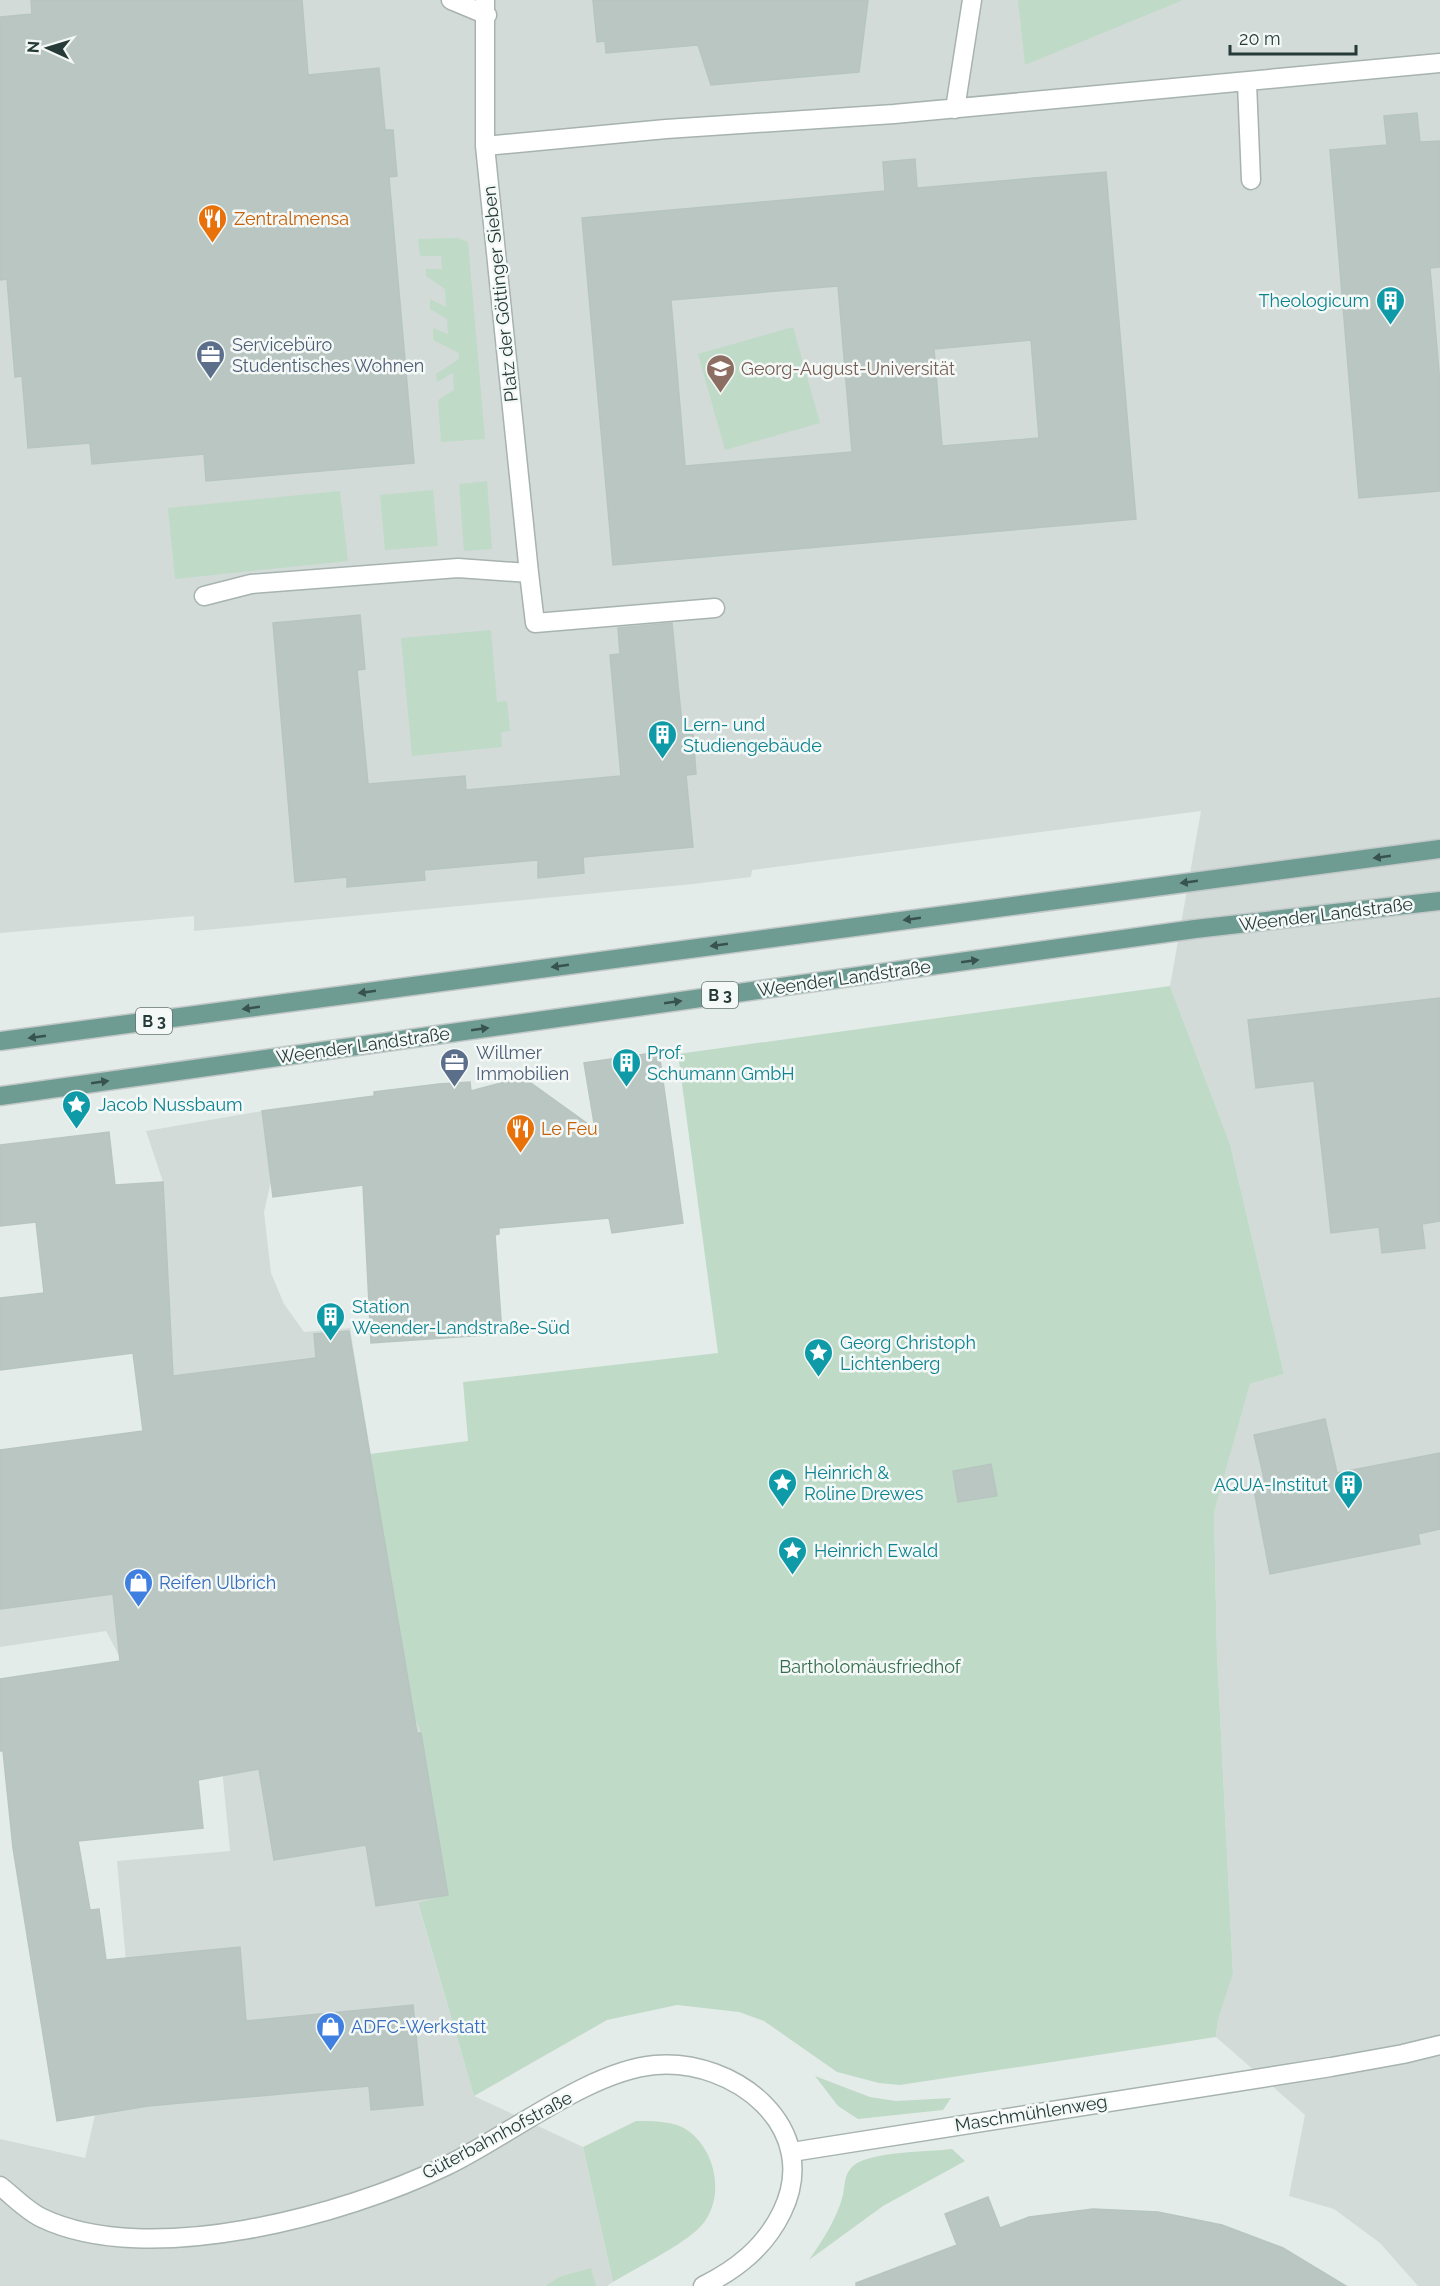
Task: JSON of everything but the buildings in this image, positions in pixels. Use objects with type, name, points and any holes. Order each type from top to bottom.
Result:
[{"type":"main road","name":"B 3","points":[[0,1041],[1440,849]]},
{"type":"main road","name":"Weender Landstraße","points":[[0,1096],[1195,929],[1440,901]]},
{"type":"street","name":"Platz der Göttinger Sieben","points":[[451,0],[486,8],[485,146],[535,623],[715,608]]},
{"type":"street","points":[[955,109],[972,0]]},
{"type":"street","points":[[485,146],[955,109],[1440,63]]},
{"type":"street","points":[[1247,83],[1251,180]]},
{"type":"street","points":[[204,596],[251,584],[458,568],[529,573]]},
{"type":"street","name":"Maschmühlenweg","points":[[792,2152],[1330,2067],[1403,2054],[1440,2044]]},
{"type":"street","name":"Güterbahnhofstraße","points":[[0,2186],[41,2218],[80,2231],[123,2236],[180,2238],[246,2229],[332,2211],[446,2167],[593,2084],[627,2070],[656,2065],[690,2067],[740,2084],[762,2100],[779,2122],[792,2152]]},
{"type":"street","points":[[703,2286],[734,2270],[760,2246],[781,2215],[792,2191],[792,2152]]},
{"type":"shaded area","name":"Georg-August-Universität","points":[[0,0],[1440,0],[1440,2286],[1418,2286],[1380,2243],[1334,2209],[1289,2196],[1305,2115],[1216,2037],[1218,2020],[1233,1974],[1217,1653],[1214,1513],[1250,1384],[1284,1374],[1230,1144],[1170,986],[1201,811],[752,870],[751,877],[693,884],[194,931],[194,916],[0,933]]},
{"type":"shaded area","points":[[262,1111],[271,1181],[264,1212],[271,1273],[284,1304],[304,1332],[350,1328],[414,1717],[421,1733],[448,1895],[418,1904],[474,2096],[583,2147],[613,2282],[607,2286],[0,2286],[0,2139],[85,2158],[95,2115],[139,2107],[117,1861],[230,1851],[219,1737],[165,1743],[106,1631],[0,1647],[0,1557],[74,1547],[173,1381],[163,1182],[146,1131]]},
{"type":"green space","points":[[1018,0],[1183,0],[1025,65]]},
{"type":"green space","points":[[458,238],[468,242],[485,439],[441,442],[438,400],[454,390],[453,373],[437,382],[436,374],[459,359],[459,353],[433,340],[433,328],[448,334],[447,319],[430,309],[430,299],[446,307],[445,289],[426,276],[426,269],[442,269],[441,256],[420,256],[418,239]]},
{"type":"green space","points":[[793,327],[820,423],[725,450],[698,354]]},
{"type":"green space","points":[[487,481],[492,549],[464,551],[459,484]]},
{"type":"green space","points":[[433,490],[438,546],[385,550],[380,495]]},
{"type":"green space","points":[[340,491],[348,561],[175,579],[168,508]]},
{"type":"green space","points":[[491,630],[497,702],[507,701],[510,731],[501,732],[502,747],[412,756],[401,638]]},
{"type":"green space","name":"Bartholomäusfriedhof","points":[[1170,986],[1230,1144],[1284,1374],[1250,1384],[1214,1513],[1217,1653],[1233,1974],[1218,2020],[1216,2037],[900,2085],[879,2083],[837,2072],[764,2021],[739,2012],[677,2005],[607,2020],[474,2096],[418,1903],[448,1894],[421,1733],[414,1717],[370,1454],[468,1441],[463,1382],[718,1353],[678,1054]]},
{"type":"green space","points":[[815,2076],[870,2097],[896,2101],[951,2098],[943,2110],[858,2119],[838,2106]]},
{"type":"green space","points":[[636,2121],[671,2124],[682,2127],[694,2136],[704,2147],[711,2161],[715,2191],[706,2220],[696,2231],[667,2251],[613,2282],[583,2147]]},
{"type":"green space","points":[[952,2149],[965,2161],[883,2206],[809,2260],[833,2221],[843,2195],[846,2176],[853,2166],[873,2157]]},
{"type":"green space","points":[[591,2268],[596,2286],[546,2286],[559,2277]]},
{"type":"place","name":"Zentralmensa","points":[[213,244]]},
{"type":"place","name":"Theologicum","points":[[1390,326]]},
{"type":"place","name":"Servicebüro Studentisches Wohnen","points":[[211,380]]},
{"type":"place","name":"Georg-August-Universität","points":[[720,394]]},
{"type":"place","name":"Lern- und Studiengebäude","points":[[662,760]]},
{"type":"place","name":"Willmer Immobilien","points":[[455,1088]]},
{"type":"place","name":"Prof. Schumann GmbH","points":[[626,1088]]},
{"type":"place","name":"Jacob Nussbaum","points":[[77,1130]]},
{"type":"place","name":"Le Feu","points":[[520,1154]]},
{"type":"place","name":"Station Weender-Landstraße-Süd","points":[[331,1342]]},
{"type":"place","name":"Georg Christoph Lichtenberg","points":[[819,1378]]},
{"type":"place","name":"Heinrich & Roline Drewes","points":[[783,1508]]},
{"type":"place","name":"AQUA-Institut","points":[[1349,1510]]},
{"type":"place","name":"Heinrich Ewald","points":[[793,1576]]},
{"type":"place","name":"Reifen Ulbrich","points":[[138,1608]]},
{"type":"place","name":"ADFC-Werkstatt","points":[[330,2052]]}]
